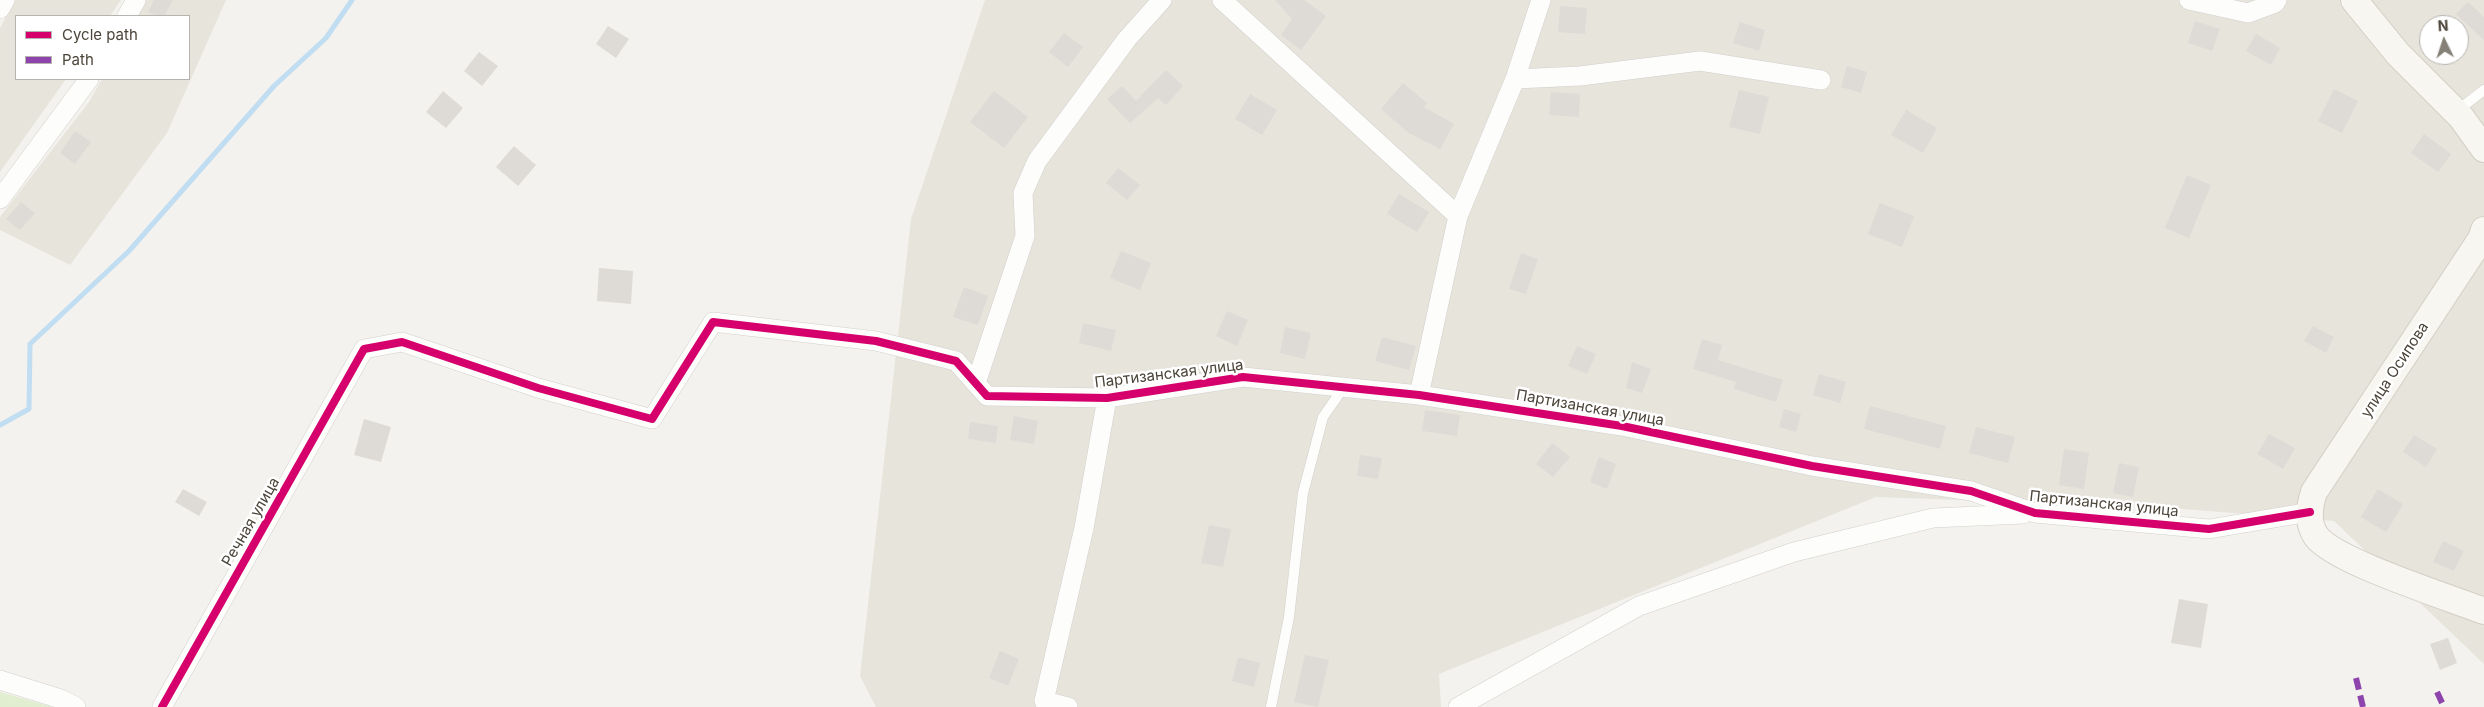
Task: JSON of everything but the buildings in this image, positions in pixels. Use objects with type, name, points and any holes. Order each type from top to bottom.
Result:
[{"type":"main road","points":[[2354,0],[2398,54],[2459,114],[2484,149]]},
{"type":"main road","name":"улица Осипова","points":[[2310,512],[2314,492],[2481,239],[2484,230]]},
{"type":"main road","points":[[2310,512],[2310,525],[2317,538],[2339,554],[2484,612]]},
{"type":"street","points":[[0,9],[5,0]]},
{"type":"street","points":[[128,15],[136,0]]},
{"type":"street","points":[[976,383],[1025,236],[1023,193],[1037,161],[1127,39],[1162,0]]},
{"type":"street","points":[[1222,0],[1458,216]]},
{"type":"street","points":[[1419,394],[1458,216],[1515,79],[1541,0]]},
{"type":"street","points":[[2189,0],[2248,13],[2275,3],[2277,0]]},
{"type":"street","points":[[1515,79],[1580,76],[1700,61],[1822,80]]},
{"type":"street","points":[[0,199],[88,80]]},
{"type":"street","points":[[2459,114],[2484,135]]},
{"type":"street","name":"Партизанская улица","points":[[364,349],[402,342],[538,388],[652,419],[713,322],[876,341],[956,361],[987,396],[1107,398],[1243,377],[1419,394],[1622,426],[1812,466],[1970,491],[2035,513],[2208,529],[2310,512]]},
{"type":"street","name":"Речная улица","points":[[162,707],[364,349]]},
{"type":"street","points":[[1068,707],[1044,701],[1084,528],[1107,398]]},
{"type":"street","points":[[1458,707],[1639,606],[1794,552],[1933,518],[2035,513]]},
{"type":"street","points":[[0,680],[61,699],[76,707]]},
{"type":"lane","points":[[2459,114],[2484,90]]},
{"type":"lane","points":[[1271,707],[1289,617],[1303,493],[1323,417],[1344,387]]},
{"type":"shaded area","points":[[15,0],[121,0],[111,15],[15,15],[15,80],[65,80],[0,172],[0,28]]},
{"type":"shaded area","points":[[143,0],[226,0],[167,133],[70,265],[0,230],[0,217],[89,102],[101,80],[190,80],[190,15],[135,15]]},
{"type":"shaded area","points":[[985,0],[2484,0],[2484,664],[2334,521],[2157,507],[1876,497],[1439,674],[1441,707],[876,707],[860,676],[911,219]]},
{"type":"green space","points":[[0,692],[52,707],[0,707]]},
{"type":"waterway","points":[[0,425],[29,409],[30,344],[129,251],[274,86],[326,38],[352,0]]},
{"type":"marked path","points":[[2356,678],[2363,707]]},
{"type":"marked path","points":[[2437,692],[2444,707]]},
{"type":"cycle path","points":[[162,707],[364,349],[402,342],[538,388],[652,419],[713,322],[876,341],[956,361],[987,396],[1107,398],[1243,377],[1419,395],[1622,426],[1812,466],[1971,491],[2035,513],[2209,529],[2310,512]]}]
